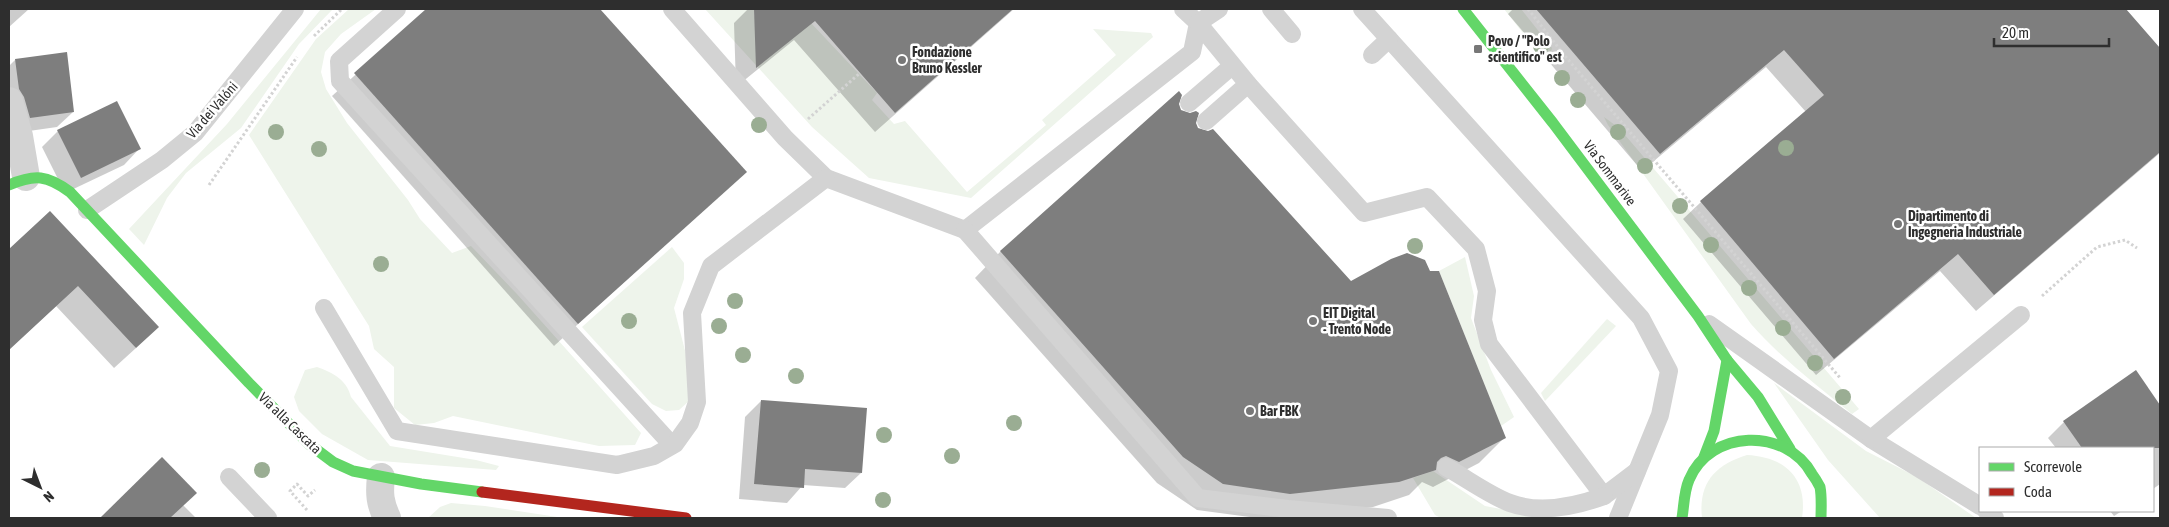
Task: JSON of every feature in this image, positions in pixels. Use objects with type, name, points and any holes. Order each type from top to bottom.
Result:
[{"type":"street","name":"Via Sommarive","points":[[1463,9],[1553,123],[1698,316],[1726,360],[1758,397],[1790,449]]},
{"type":"street","points":[[9,101],[19,136],[17,181]]},
{"type":"street","name":"Via alla Cascata","points":[[17,181],[44,176],[57,182],[87,210],[309,444],[333,462],[353,471],[421,484],[686,518]]},
{"type":"street","points":[[1682,518],[1682,497],[1690,475],[1704,457],[1714,432],[1726,360]]},
{"type":"street","points":[[1704,457],[1724,444],[1746,439],[1769,440],[1790,449],[1808,465],[1819,486],[1827,515]]},
{"type":"street","points":[[381,477],[380,503],[387,518]]},
{"type":"lane","name":"Via dei Valóni","points":[[87,210],[162,160],[195,133],[295,9]]},
{"type":"lane","points":[[397,9],[340,61],[340,81],[672,446]]},
{"type":"lane","points":[[672,9],[785,138],[826,178],[965,230],[1198,498],[1288,510],[1388,518]]},
{"type":"lane","points":[[1183,9],[1198,23],[1232,66],[1364,212],[1427,197],[1476,249],[1488,291],[1483,320],[1489,344],[1604,496]]},
{"type":"lane","points":[[965,230],[1192,52],[1198,23],[1220,9]]},
{"type":"lane","points":[[1271,9],[1292,34]]},
{"type":"lane","points":[[1362,9],[1641,318],[1669,371],[1660,415],[1618,518]]},
{"type":"lane","points":[[1372,55],[1390,39]]},
{"type":"lane","points":[[1189,103],[1232,66]]},
{"type":"lane","points":[[1206,122],[1248,84]]},
{"type":"lane","points":[[324,308],[397,431],[617,465],[654,456],[672,446],[690,423],[697,402],[692,313],[711,266],[826,178]]},
{"type":"lane","points":[[1871,439],[2021,315]]},
{"type":"lane","points":[[1698,316],[1871,439],[1979,505]]},
{"type":"lane","points":[[1446,467],[1510,503],[1549,510],[1586,503],[1604,496],[1637,470]]},
{"type":"lane","points":[[229,478],[268,518]]},
{"type":"path","points":[[313,36],[342,9]]},
{"type":"path","points":[[1528,9],[1565,56],[1844,383]]},
{"type":"path","points":[[209,185],[301,52]]},
{"type":"path","points":[[806,120],[860,73]]},
{"type":"path","points":[[2021,315],[2097,247],[2125,240],[2138,248]]},
{"type":"path","points":[[307,510],[290,491],[297,484],[308,496],[319,486]]},
{"type":"shaded area","points":[[321,9],[333,9],[299,44],[241,128],[186,173],[167,198],[144,245],[129,229],[227,124]]},
{"type":"shaded area","points":[[349,9],[376,9],[341,34],[325,52],[321,72],[326,89],[347,123],[408,200],[420,219],[452,253],[471,246],[516,293],[641,433],[635,445],[599,446],[453,416],[434,423],[415,425],[394,408],[394,367],[374,349],[369,326],[249,135],[316,39]]},
{"type":"shaded area","points":[[705,9],[754,9],[754,16],[761,20],[781,48],[810,22],[877,93],[872,100],[894,124],[905,121],[967,192],[1046,125],[1042,120],[1116,55],[1093,29],[1151,33],[1153,37],[971,198],[869,178],[812,127]]},
{"type":"shaded area","points":[[1504,9],[1521,9],[1552,48],[1550,56],[1541,56]]},
{"type":"shaded area","points":[[1604,117],[1619,128],[1859,409],[1852,414],[1787,360],[1751,324]]},
{"type":"shaded area","points":[[672,247],[684,263],[684,279],[674,308],[688,362],[689,401],[679,410],[666,411],[652,404],[582,327]]},
{"type":"shaded area","points":[[1465,257],[1474,296],[1471,318],[1491,370],[1514,417],[1501,426],[1439,271]]},
{"type":"shaded area","points":[[1607,319],[1616,326],[1545,401],[1541,393]]},
{"type":"shaded area","points":[[317,367],[328,371],[342,381],[351,397],[390,446],[476,460],[499,466],[496,470],[368,460],[322,434],[299,411],[294,397],[305,370]]},
{"type":"shaded area","points":[[1774,383],[1866,451],[1917,477],[1976,518],[1880,518],[1828,460]]},
{"type":"shaded area","points":[[1747,455],[1772,460],[1783,465],[1791,472],[1801,492],[1803,504],[1802,518],[1702,518],[1701,506],[1703,495],[1711,477],[1726,464]]},
{"type":"shaded area","points":[[1433,471],[1485,506],[1549,518],[1441,518],[1435,515],[1413,478]]},
{"type":"shaded area","points":[[451,503],[485,506],[564,518],[428,518],[440,507]]},
{"type":"building","points":[[426,9],[600,9],[747,172],[578,324],[354,73]]},
{"type":"building","name":"Fondazione Bruno Kessler","points":[[754,9],[1013,9],[895,113],[815,21],[756,68]]},
{"type":"building","name":"Dipartimento di Ingegneria Industriale","points":[[1536,9],[2126,9],[2160,48],[2160,152],[1994,295],[1958,254],[1834,359],[1700,201],[1824,95],[1784,50],[1660,154]]},
{"type":"building","points":[[67,52],[74,112],[30,118],[24,97],[19,89],[15,59]]},
{"type":"building","points":[[1179,91],[1182,95],[1179,104],[1181,110],[1199,113],[1196,123],[1198,128],[1208,131],[1213,129],[1351,281],[1391,259],[1407,253],[1425,260],[1430,271],[1439,271],[1506,438],[1459,462],[1446,456],[1441,458],[1437,462],[1436,470],[1399,482],[1290,494],[1223,484],[1183,457],[1000,251]]},
{"type":"building","points":[[117,101],[141,149],[81,178],[57,130]]},
{"type":"building","points":[[50,211],[159,327],[136,348],[78,286],[9,350],[9,249]]},
{"type":"building","points":[[2136,370],[2160,405],[2160,448],[2081,447],[2063,421]]},
{"type":"building","points":[[761,400],[867,408],[862,473],[805,469],[804,488],[754,484]]},
{"type":"building","points":[[162,457],[197,493],[170,518],[100,518]]},
{"type":"traffic: fast","points":[[1463,9],[1553,123],[1698,316],[1727,360],[1758,397],[1790,449]]},
{"type":"traffic: fast","points":[[9,185],[26,179],[41,178],[54,182],[70,192],[249,383],[309,444],[333,462],[353,471],[421,484],[482,492]]},
{"type":"traffic: fast","points":[[1704,457],[1714,431],[1727,360]]},
{"type":"traffic: fast","points":[[1682,518],[1687,484],[1699,463],[1713,451],[1730,443],[1749,440],[1767,442],[1785,448],[1800,459],[1820,487],[1821,518]]},
{"type":"traffic: jam","points":[[482,492],[686,518]]},
{"type":"place","name":"Povo / \"Polo scientifico\" est","points":[[1478,49]]},
{"type":"place","name":"Fondazione Bruno Kessler","points":[[902,60]]},
{"type":"place","name":"Dipartimento di Ingegneria Industriale","points":[[1898,224]]},
{"type":"place","name":"EIT Digital - Trento Node","points":[[1313,321]]},
{"type":"place","name":"Bar FBK","points":[[1250,411]]}]
